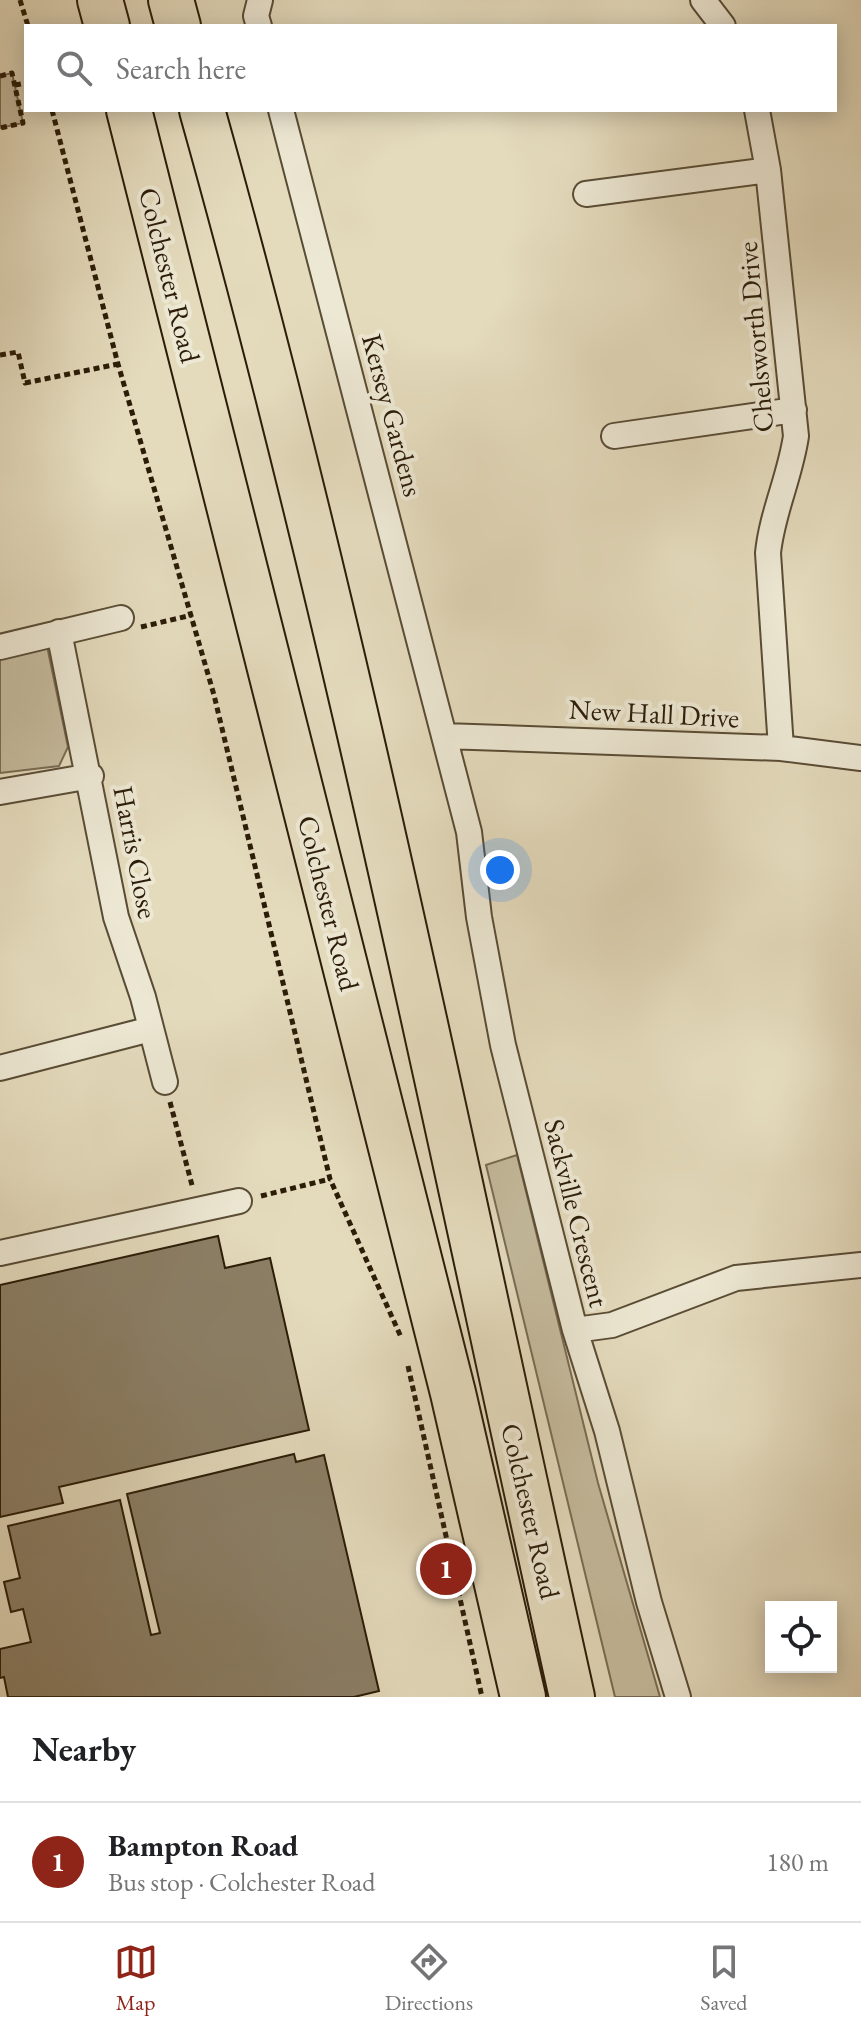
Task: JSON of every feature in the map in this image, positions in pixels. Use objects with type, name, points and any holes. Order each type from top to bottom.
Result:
[{"type":"highway","points":[[100,0],[106,24]]},
{"type":"highway","points":[[171,0],[177,24]]},
{"type":"highway","name":"Colchester Road","points":[[130,112],[453,1393],[523,1697]]},
{"type":"highway","name":"Colchester Road","points":[[203,112],[265,336],[409,941],[452,1155],[572,1697]]},
{"type":"street","points":[[258,24],[256,16],[260,0]]},
{"type":"street","points":[[703,0],[721,24]]},
{"type":"street","name":"Kersey Gardens","points":[[282,112],[444,736]]},
{"type":"street","name":"Chelsworth Drive","points":[[757,112],[768,170],[794,410],[792,462],[770,529],[768,553],[781,748]]},
{"type":"street","points":[[586,194],[768,170]]},
{"type":"street","points":[[614,436],[794,410]]},
{"type":"street","points":[[0,647],[121,618]]},
{"type":"street","name":"Harris Close","points":[[59,632],[91,776],[103,860],[116,917],[165,1082]]},
{"type":"street","name":"New Hall Drive","points":[[444,736],[781,748],[861,758]]},
{"type":"street","name":"Sackville Crescent","points":[[444,736],[469,832],[479,917],[503,1045],[575,1330],[607,1431],[649,1602],[678,1697]]},
{"type":"street","points":[[0,792],[31,790],[91,776]]},
{"type":"street","points":[[0,1068],[151,1029]]},
{"type":"street","points":[[0,1253],[239,1201]]},
{"type":"street","points":[[575,1330],[612,1325],[736,1278],[861,1265]]},
{"type":"path","points":[[20,0],[27,24]]},
{"type":"path","points":[[0,76],[12,73],[23,123],[0,128]]},
{"type":"path","points":[[15,85],[24,83]]},
{"type":"path","points":[[53,112],[118,364],[192,615],[330,1179],[401,1338],[482,1697]]},
{"type":"path","points":[[0,355],[18,352],[25,383],[118,364]]},
{"type":"path","points":[[121,618],[132,629],[192,615]]},
{"type":"path","points":[[165,1082],[198,1209]]},
{"type":"path","points":[[239,1201],[330,1179]]},
{"type":"shaded area","points":[[12,73],[23,123],[0,128],[0,76]]},
{"type":"shaded area","points":[[47,646],[68,747],[59,766],[0,773],[0,658]]},
{"type":"shaded area","points":[[517,1155],[598,1483],[660,1697],[615,1697],[486,1165]]},
{"type":"building","points":[[218,1236],[225,1268],[270,1258],[309,1430],[59,1487],[63,1503],[0,1517],[0,1285]]},
{"type":"building","points":[[294,1454],[296,1462],[324,1455],[379,1691],[354,1697],[8,1697],[4,1677],[0,1678],[0,1649],[31,1642],[23,1609],[11,1612],[4,1582],[20,1578],[8,1526],[120,1500],[151,1635],[160,1633],[127,1494]]},
{"type":"place","name":"Bampton Road","points":[[446,1569]]}]
